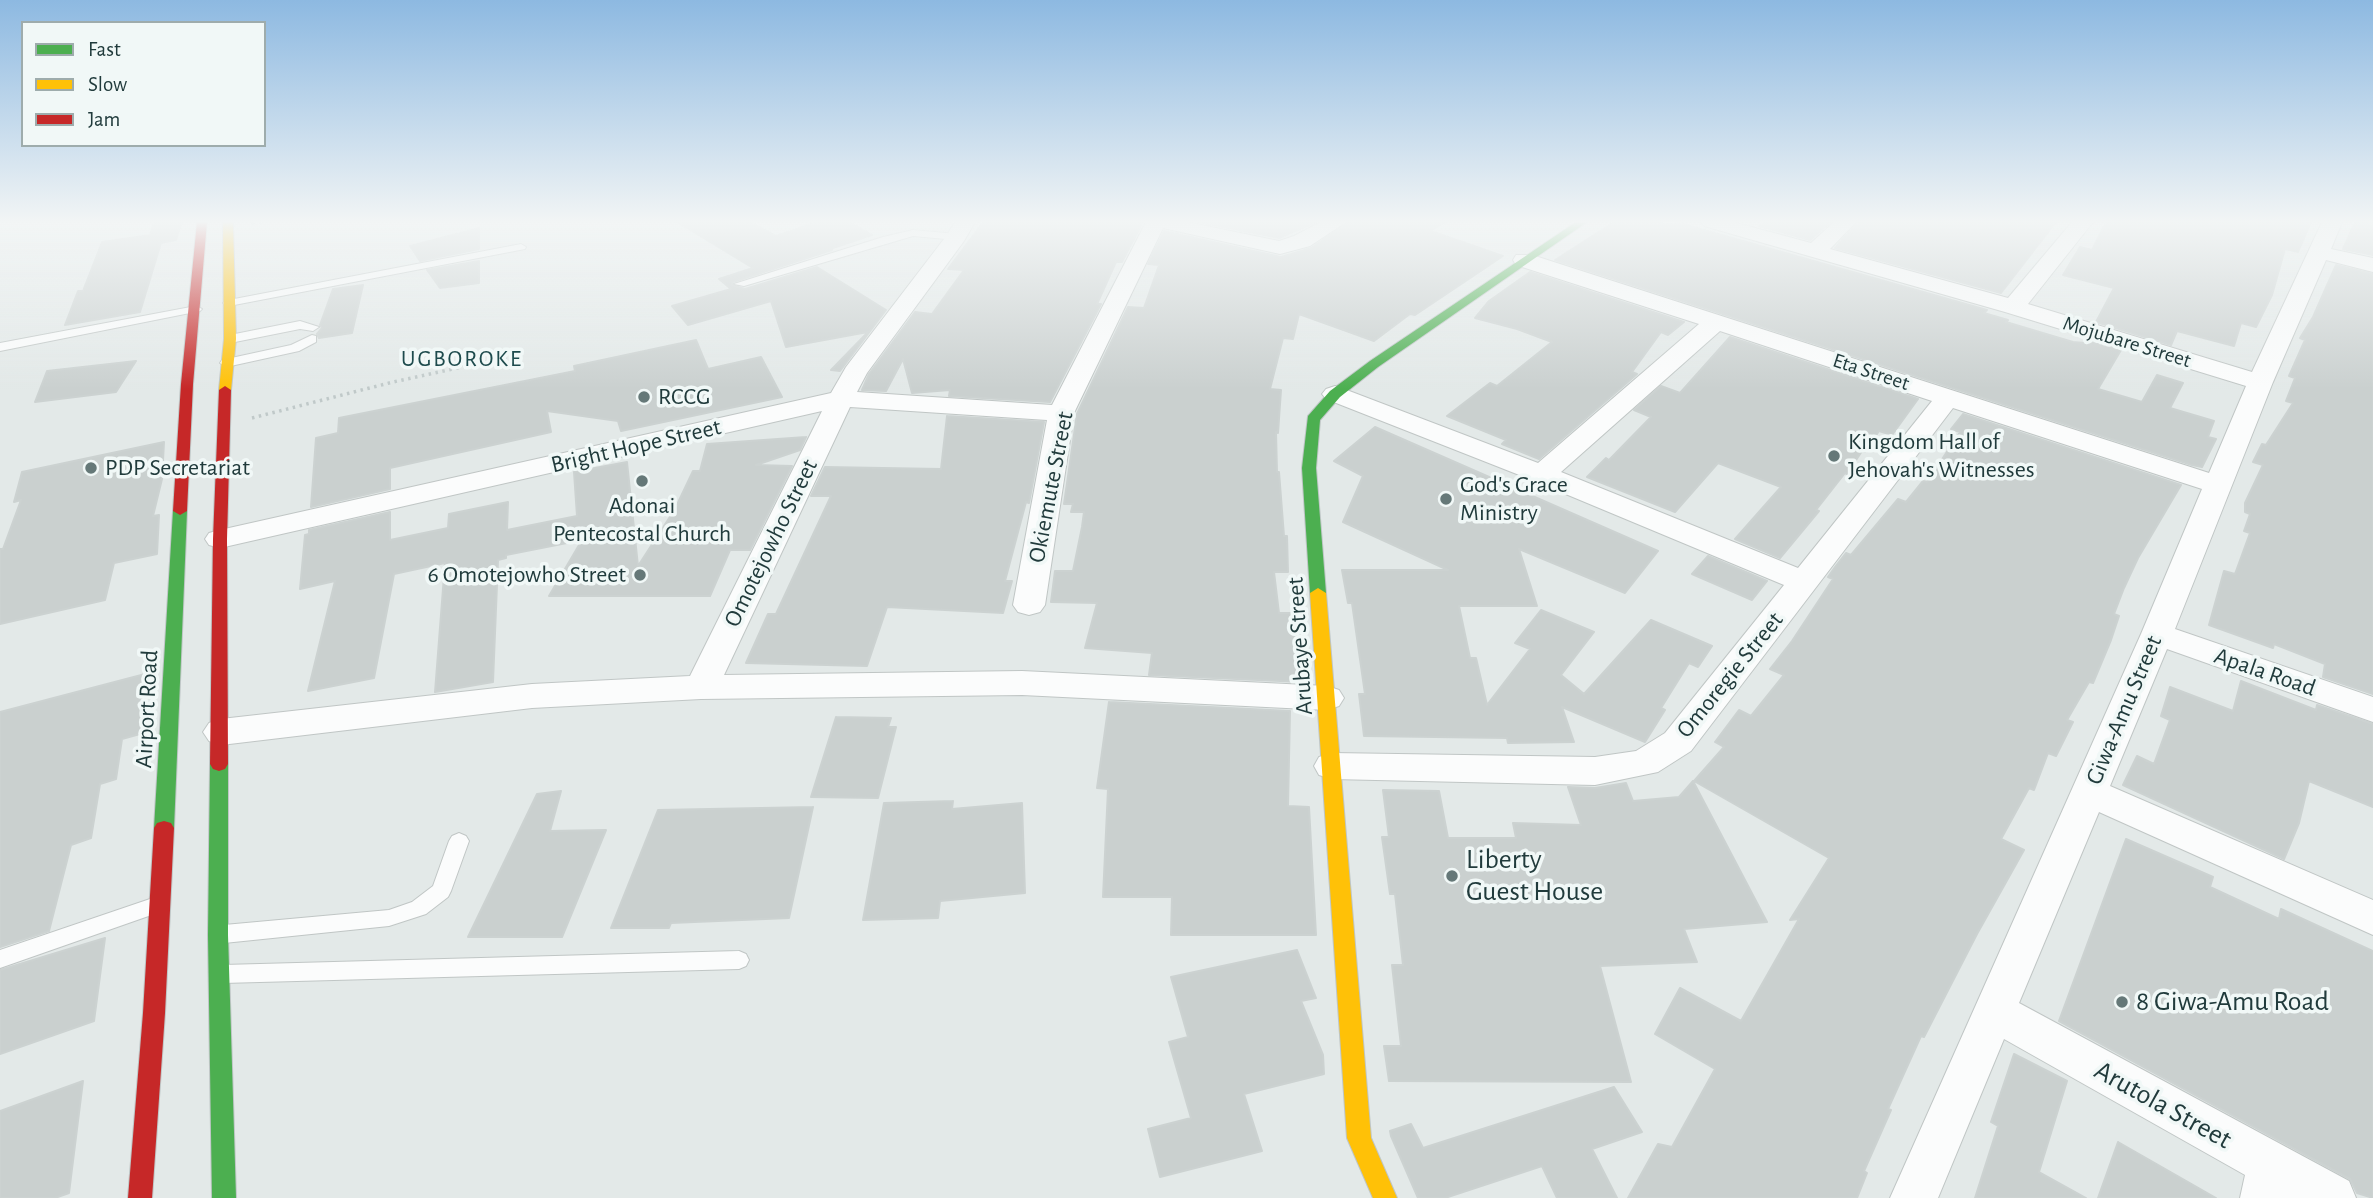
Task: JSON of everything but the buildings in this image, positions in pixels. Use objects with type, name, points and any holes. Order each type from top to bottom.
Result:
[{"type":"main road","name":"Airport Road","points":[[140,1198],[160,904],[187,384],[198,278]]},
{"type":"main road","points":[[224,1198],[218,935],[220,539],[226,363],[230,339],[229,278]]},
{"type":"main road","name":"Arubaye Street","points":[[1385,1198],[1359,1138],[1309,468],[1313,419],[1335,394],[1499,278]]},
{"type":"street","points":[[841,399],[855,372],[925,278]]},
{"type":"street","name":"Okiemute Street","points":[[1028,605],[1061,413],[1128,278]]},
{"type":"street","name":"Eta Street","points":[[1579,278],[2218,485]]},
{"type":"street","name":"Mojubare Street","points":[[1910,278],[2260,382]]},
{"type":"street","points":[[2013,307],[2037,278]]},
{"type":"street","name":"Giwa-Amu Street","points":[[1914,1198],[2157,634],[2260,382],[2307,278]]},
{"type":"street","points":[[1542,474],[1716,322]]},
{"type":"street","points":[[1335,394],[1542,474],[1805,582]]},
{"type":"street","name":"Omoregie Street","points":[[1332,766],[1595,771],[1645,763],[1678,742],[1948,397]]},
{"type":"street","name":"Bright Hope Street","points":[[220,539],[841,399],[1061,413]]},
{"type":"street","name":"Omotejowho Street","points":[[701,687],[841,399]]},
{"type":"street","name":"Apala Road","points":[[2157,634],[2373,710]]},
{"type":"street","points":[[221,732],[532,696],[701,687],[1022,683],[1326,698]]},
{"type":"street","points":[[2088,792],[2373,918]]},
{"type":"street","name":"Arutola Street","points":[[1994,1011],[2267,1181],[2332,1198]]},
{"type":"lane","points":[[229,303],[360,278]]},
{"type":"lane","points":[[740,284],[760,278]]},
{"type":"lane","points":[[0,347],[196,309]]},
{"type":"lane","points":[[226,363],[295,348],[313,333],[300,325],[230,339]]},
{"type":"lane","points":[[218,935],[389,918],[419,908],[441,891],[459,841]]},
{"type":"lane","points":[[0,959],[160,904]]},
{"type":"lane","points":[[220,974],[739,960]]},
{"type":"path","points":[[224,426],[393,382],[508,357]]},
{"type":"traffic: fast","points":[[1318,593],[1309,468],[1313,419],[1335,394],[1374,364],[1500,278]]},
{"type":"traffic: fast","points":[[164,828],[180,511]]},
{"type":"traffic: fast","points":[[219,764],[218,935],[224,1198]]},
{"type":"traffic: slow","points":[[225,390],[230,339],[229,278]]},
{"type":"traffic: slow","points":[[1318,593],[1359,1138],[1385,1198]]},
{"type":"traffic: jam","points":[[180,511],[187,384],[197,278]]},
{"type":"traffic: jam","points":[[219,764],[220,539],[225,390]]},
{"type":"traffic: jam","points":[[140,1198],[164,828]]},
{"type":"place","name":"RCCG","points":[[644,397]]},
{"type":"place","name":"Kingdom Hall of Jehovah's Witnesses","points":[[1834,456]]},
{"type":"place","name":"PDP Secretariat","points":[[91,468]]},
{"type":"place","name":"Adonai Pentecostal Church","points":[[642,481]]},
{"type":"place","name":"God's Grace Ministry","points":[[1446,499]]},
{"type":"place","name":"6 Omotejowho Street","points":[[640,575]]},
{"type":"place","name":"Liberty Guest House","points":[[1452,876]]},
{"type":"place","name":"8 Giwa-Amu Road","points":[[2122,1002]]},
{"type":"district","name":"UGBOROKE","points":[[462,359]]}]
